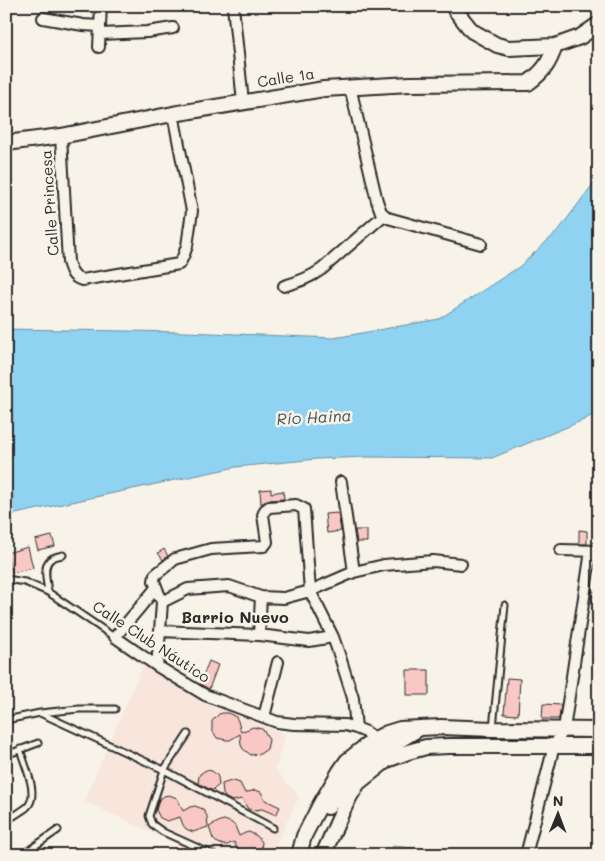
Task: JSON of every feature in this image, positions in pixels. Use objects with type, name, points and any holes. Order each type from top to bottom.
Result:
[{"type":"street","points":[[99,47],[101,6]]},
{"type":"street","points":[[233,6],[243,102]]},
{"type":"street","points":[[453,6],[472,31],[498,45],[509,48],[556,46],[580,37],[599,24]]},
{"type":"street","points":[[461,6],[464,21]]},
{"type":"street","points":[[42,18],[100,30],[147,32],[173,28]]},
{"type":"street","name":"Calle 1a","points":[[6,143],[60,136],[173,114],[324,89],[410,84],[528,83],[540,75],[548,65],[556,46]]},
{"type":"street","points":[[350,87],[381,212],[400,221],[481,244]]},
{"type":"street","name":"Calle Princesa","points":[[60,136],[68,262],[72,274],[82,280],[179,264],[187,246],[192,211],[173,114]]},
{"type":"street","points":[[284,286],[313,276],[384,215]]},
{"type":"street","points":[[341,482],[354,572]]},
{"type":"street","points":[[157,666],[162,602],[154,578],[175,559],[211,549],[264,546],[267,542],[263,515],[265,510],[270,507],[296,506],[304,509],[310,591],[340,657],[352,698],[356,728]]},
{"type":"street","points":[[529,854],[554,746],[564,729],[595,551],[561,550]]},
{"type":"street","points":[[162,602],[188,589],[229,586],[261,597],[284,598],[310,591],[354,572],[384,565],[433,561],[461,564]]},
{"type":"street","points":[[115,637],[156,588]]},
{"type":"street","points":[[259,635],[261,597]]},
{"type":"street","points":[[160,632],[259,635],[310,641],[333,638]]},
{"type":"street","name":"Calle Club Náutico","points":[[115,637],[157,666],[205,695],[277,722],[346,725],[356,728],[366,732],[382,750]]},
{"type":"street","points":[[264,717],[278,662]]},
{"type":"street","points":[[323,855],[350,796],[382,750],[387,733],[400,728],[421,727],[599,730]]},
{"type":"street","points":[[450,746],[451,727]]},
{"type":"street","points":[[299,854],[304,836],[321,803],[331,784],[347,762],[382,750],[408,752],[426,747],[599,746]]},
{"type":"lane","points":[[48,592],[46,570],[48,562],[54,557],[64,555]]},
{"type":"lane","name":"Calle Club Náutico","points":[[6,579],[25,582],[48,592],[115,637]]},
{"type":"lane","points":[[492,729],[505,605]]},
{"type":"lane","points":[[6,720],[40,712],[114,709]]},
{"type":"lane","points":[[40,712],[164,770],[274,828]]},
{"type":"lane","points":[[188,734],[164,770],[149,816],[152,824],[163,832],[214,855]]},
{"type":"lane","points":[[6,755],[38,743]]},
{"type":"lane","points":[[6,821],[28,806],[32,798],[32,789],[20,749]]},
{"type":"lane","points":[[22,855],[58,830]]},
{"type":"shaded area","points":[[144,663],[194,692],[285,735],[275,769],[299,797],[271,855],[199,855],[84,801]]},
{"type":"green space","points":[[393,846],[481,855],[390,855]]},
{"type":"water","name":"Río Haina","points":[[599,176],[599,411],[584,420],[492,458],[366,457],[317,459],[236,467],[6,516],[6,329],[186,332],[334,338],[439,319],[519,267],[558,231]]},
{"type":"building","points":[[271,489],[271,493],[283,491],[284,499],[268,500],[261,504],[260,490]]},
{"type":"building","points":[[338,513],[341,531],[327,533],[325,514]]},
{"type":"building","points":[[355,530],[367,530],[367,542],[357,542]]},
{"type":"building","points":[[579,530],[587,531],[587,544],[579,544]]},
{"type":"building","points":[[52,536],[55,546],[38,550],[35,540]]},
{"type":"building","points":[[28,547],[33,568],[12,573],[7,553]]},
{"type":"building","points":[[164,549],[168,556],[163,560],[158,553]]},
{"type":"building","points":[[592,591],[599,592],[599,604],[591,603]]},
{"type":"building","points":[[209,661],[218,665],[209,689],[200,684]]},
{"type":"building","points":[[407,670],[429,670],[429,695],[407,695]]},
{"type":"building","points":[[507,678],[520,679],[518,715],[504,714]]},
{"type":"building","points":[[543,704],[561,705],[559,719],[542,719]]},
{"type":"building","points":[[223,713],[236,717],[241,732],[253,727],[262,729],[269,740],[267,749],[260,754],[251,755],[243,749],[240,734],[230,740],[217,738],[212,730],[212,721],[219,714]]},
{"type":"building","points":[[206,770],[212,771],[218,777],[219,785],[213,790],[198,783],[200,774]]},
{"type":"building","points":[[231,781],[240,783],[245,793],[255,790],[261,792],[265,800],[280,807],[276,815],[262,809],[248,809],[242,799],[232,801],[226,798],[223,794],[222,784]]},
{"type":"building","points":[[169,795],[177,798],[183,811],[195,806],[203,809],[207,816],[208,827],[193,832],[186,829],[180,817],[167,821],[160,818],[156,810],[159,800]]},
{"type":"building","points":[[224,820],[235,826],[239,836],[249,832],[257,836],[262,842],[259,854],[241,855],[234,842],[223,845],[216,842],[209,827]]},
{"type":"district","name":"Barrio Nuevo","points":[[235,617]]}]
